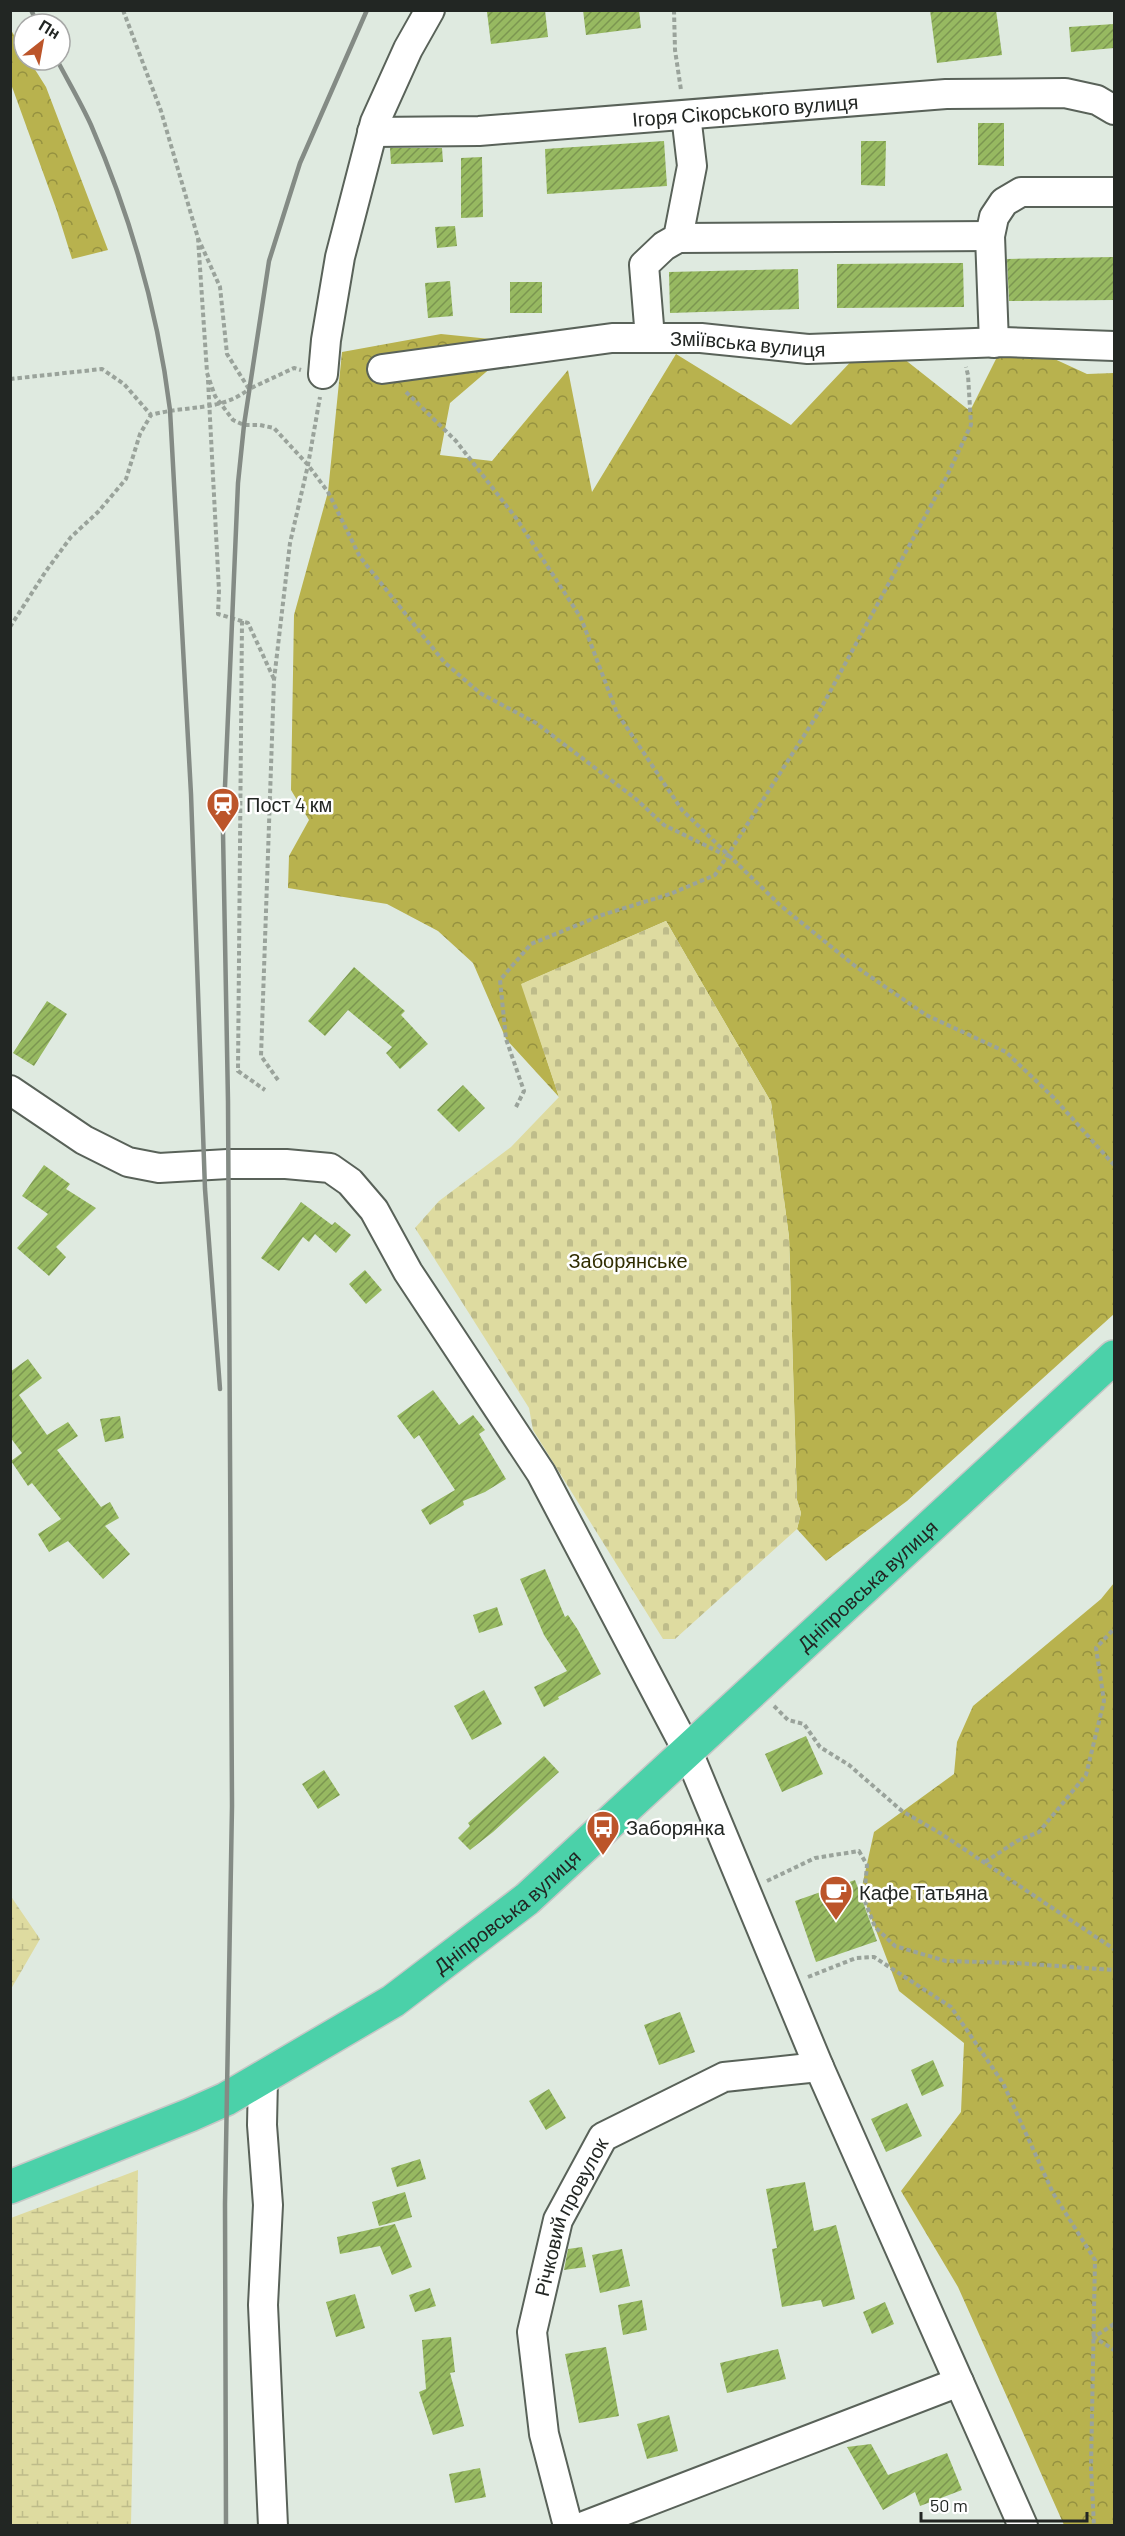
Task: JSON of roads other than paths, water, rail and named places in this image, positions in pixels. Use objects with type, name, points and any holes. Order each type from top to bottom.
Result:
[{"type":"highway","name":"Дніпровська вулиця","points":[[10,2187],[190,2115],[263,2078],[393,2001],[527,1899],[1114,1357]]},
{"type":"street","points":[[323,374],[326,340],[340,257],[372,132],[408,49],[430,10]]},
{"type":"street","name":"Ігоря Сікорського вулиця","points":[[372,132],[479,131],[946,94],[1065,93],[1097,100],[1114,110]]},
{"type":"street","points":[[678,238],[692,166],[686,115]]},
{"type":"street","points":[[994,343],[990,236],[994,217],[1005,202],[1022,192],[1114,192]]},
{"type":"street","points":[[650,338],[644,265],[664,246],[678,238],[990,236]]},
{"type":"street","name":"Зміївська вулиця","points":[[382,369],[612,338],[701,338],[808,349],[994,343],[1114,346]]},
{"type":"street","points":[[10,1090],[84,1140],[128,1161],[159,1168],[228,1164],[330,1168],[350,1182],[374,1210],[408,1272],[542,1473],[688,1752],[819,2067],[1023,2526]]},
{"type":"street","name":"Річковий провулок","points":[[568,2526],[544,2434],[532,2332],[558,2220],[597,2147],[603,2137],[724,2077],[819,2067]]},
{"type":"street","points":[[263,2078],[262,2125],[268,2205],[263,2305],[273,2526]]},
{"type":"street","points":[[584,2526],[959,2382]]},
{"type":"railway","points":[[226,2526],[225,2204],[232,1806],[228,1101],[223,833],[238,483],[244,425],[269,261],[300,163],[367,10]]},
{"type":"railway","points":[[64,72],[91,125],[130,229],[150,300],[170,410],[191,794],[205,1189],[220,1389]]},
{"type":"place","name":"Пост 4 км","points":[[223,833]]},
{"type":"place","name":"Заборянка","points":[[603,1856]]},
{"type":"place","name":"Кафе Татьяна","points":[[836,1921]]},
{"type":"park label","name":"Заборянське","points":[[628,1260]]}]
